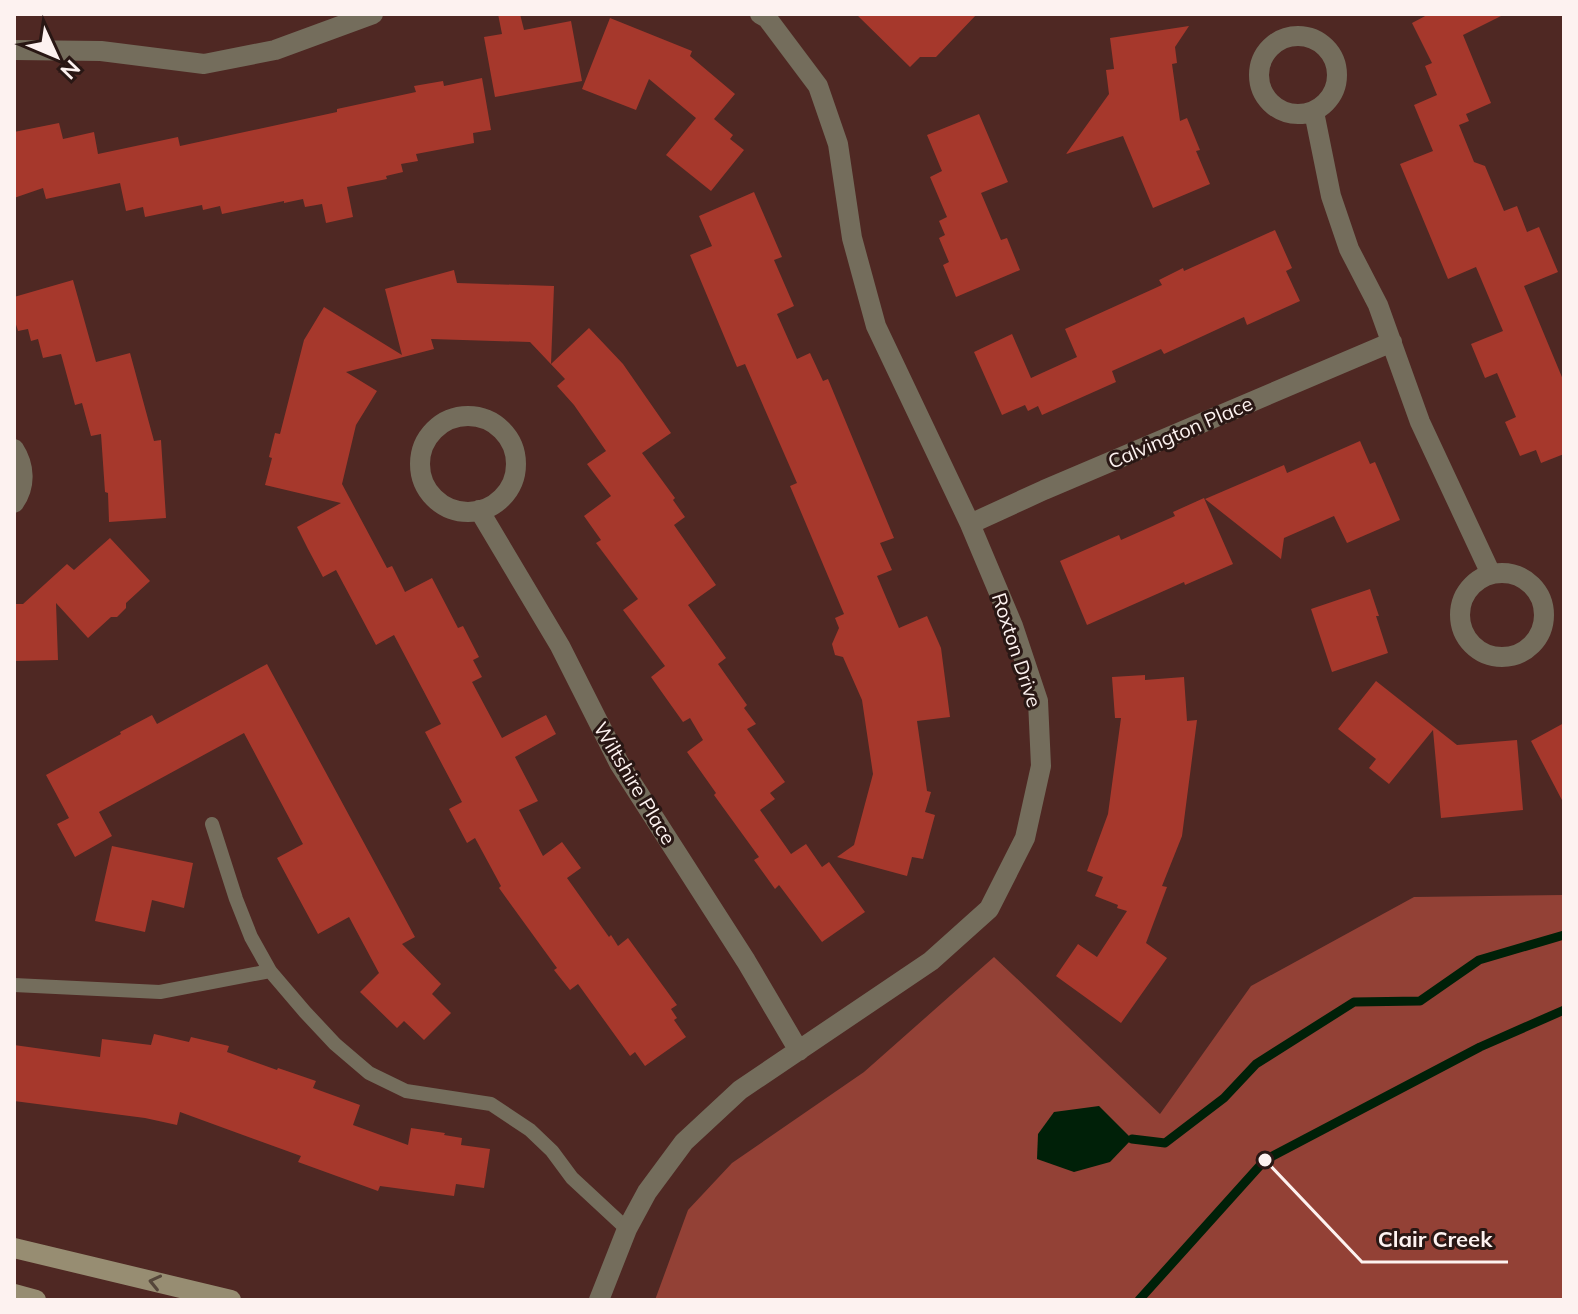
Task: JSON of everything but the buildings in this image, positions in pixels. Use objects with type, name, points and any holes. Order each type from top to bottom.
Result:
[{"type":"main road","points":[[14,1248],[231,1300]]},
{"type":"main road","points":[[14,1294],[36,1300]]},
{"type":"street","points":[[14,50],[101,51],[204,64],[275,50],[373,14]]},
{"type":"street","name":"Roxton Drive","points":[[599,1300],[627,1229],[647,1192],[684,1142],[740,1090],[931,961],[989,909],[1025,838],[1041,766],[1038,701],[1013,626],[970,524],[876,326],[852,238],[838,144],[818,86],[766,15]]},
{"type":"street","points":[[1314,112],[1331,196],[1349,249],[1378,305],[1420,422],[1491,574]]},
{"type":"street","name":"Calvington Place","points":[[970,524],[1392,342]]},
{"type":"street","points":[[460,416],[489,420],[511,441],[516,457],[511,484],[502,497],[479,510],[460,511],[437,501],[427,489],[421,473],[420,458],[425,442],[445,422],[460,416]]},
{"type":"street","points":[[14,449],[22,469],[22,484],[14,503]]},
{"type":"street","name":"Wiltshire Place","points":[[479,510],[560,646],[619,763],[746,961],[799,1051]]},
{"type":"street","points":[[1509,573],[1522,578],[1535,589],[1542,602],[1542,626],[1536,639],[1524,651],[1508,657],[1489,655],[1470,643],[1460,621],[1463,597],[1478,580],[1491,574],[1509,573]]},
{"type":"lane","points":[[212,824],[236,899],[251,937],[270,971],[335,1044],[369,1073],[406,1091],[491,1104],[530,1130],[552,1151],[572,1178],[627,1229]]},
{"type":"lane","points":[[14,985],[160,992],[270,971]]},
{"type":"shaded area","points":[[1564,895],[1564,1300],[655,1300],[688,1210],[732,1163],[864,1072],[994,957],[1160,1114],[1251,986],[1414,897]]},
{"type":"shaded area","points":[[1099,1106],[1132,1139],[1110,1162],[1074,1172],[1037,1159],[1038,1134],[1054,1112]]},
{"type":"waterway","points":[[1132,1139],[1165,1143],[1224,1098],[1256,1064],[1354,1002],[1420,1001],[1479,960],[1564,935]]},
{"type":"waterway","points":[[1139,1300],[1265,1160],[1480,1047],[1564,1010]]},
{"type":"place","name":"Clair Creek","points":[[1265,1160]]}]
